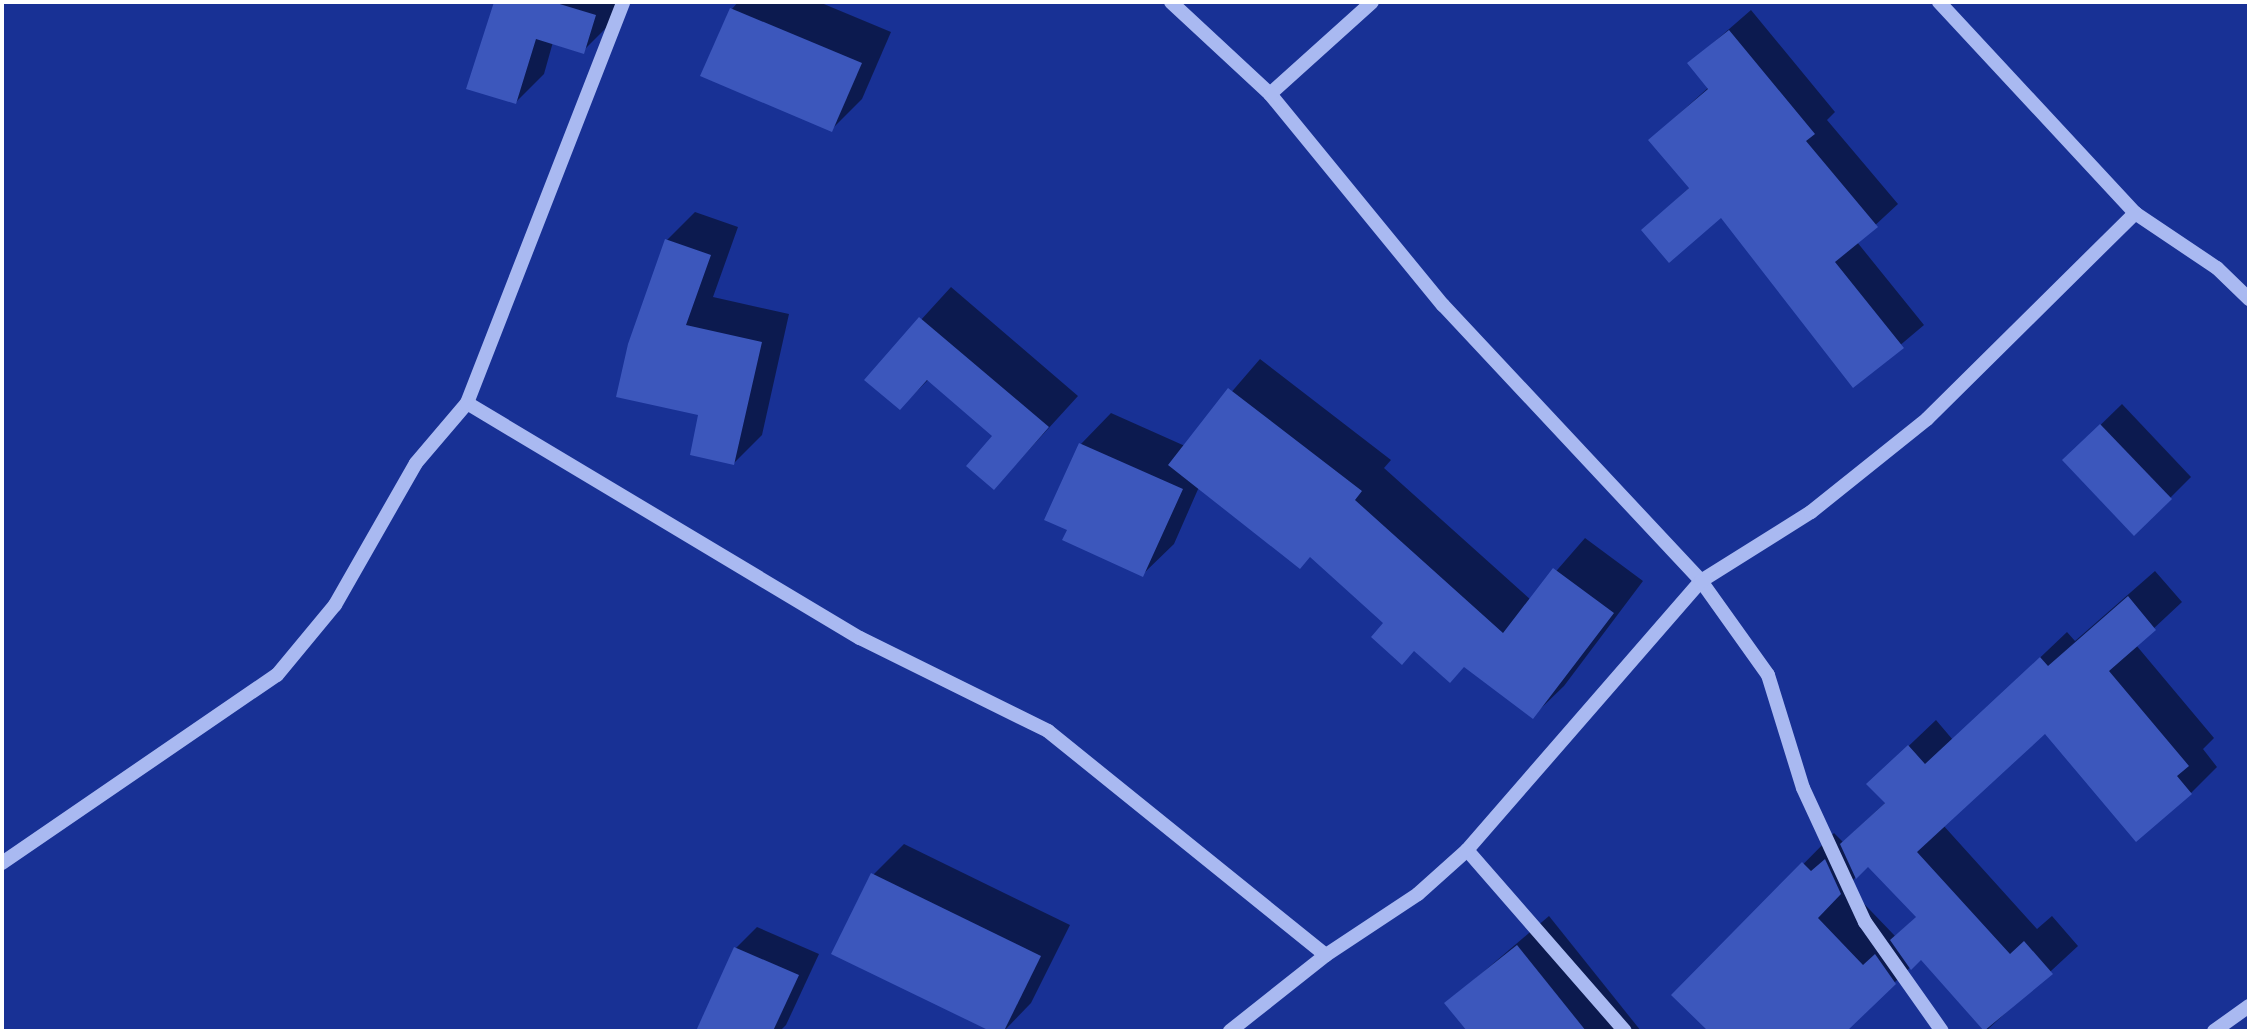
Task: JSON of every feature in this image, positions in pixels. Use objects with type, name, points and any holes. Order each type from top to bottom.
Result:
[{"type":"street","points":[[2,863],[277,675],[335,605],[416,463],[467,403],[623,2]]},
{"type":"street","points":[[1171,2],[1270,94],[1443,305],[1701,581],[1768,675],[1803,788],[1865,922],[1942,1031]]},
{"type":"street","points":[[1270,94],[1372,2]]},
{"type":"street","points":[[1939,2],[2135,213],[2217,268],[2249,299]]},
{"type":"street","points":[[1230,1031],[1326,955],[1418,894],[1467,850],[1701,581],[1811,512],[1927,419],[2135,213]]},
{"type":"street","points":[[467,403],[860,638],[1048,731],[1326,955]]},
{"type":"street","points":[[1467,850],[1625,1031]]},
{"type":"street","points":[[2214,1031],[2249,1006]]},
{"type":"building","points":[[494,2],[553,2],[596,15],[584,54],[536,39],[516,104],[466,89]]},
{"type":"building","points":[[730,8],[862,63],[832,132],[700,76]]},
{"type":"building","points":[[1729,30],[1815,134],[1806,141],[1878,227],[1835,262],[1904,348],[1853,388],[1721,218],[1669,263],[1641,230],[1689,188],[1648,140],[1708,89],[1687,63]]},
{"type":"building","points":[[665,239],[711,255],[686,325],[762,342],[734,465],[690,455],[698,415],[616,397],[628,344]]},
{"type":"building","points":[[919,317],[1049,427],[994,490],[966,466],[992,436],[927,380],[900,410],[864,380]]},
{"type":"building","points":[[1228,388],[1362,491],[1355,500],[1503,633],[1553,568],[1614,613],[1533,719],[1464,667],[1450,683],[1414,651],[1402,665],[1371,637],[1383,623],[1310,557],[1300,569],[1168,465]]},
{"type":"building","points":[[2100,424],[2172,499],[2134,536],[2062,460]]},
{"type":"building","points":[[1079,443],[1183,489],[1143,577],[1062,540],[1067,530],[1044,520]]},
{"type":"building","points":[[2128,596],[2156,630],[2109,671],[2189,766],[2177,776],[2192,794],[2136,842],[2045,734],[1917,852],[2010,954],[2024,941],[2053,974],[1984,1031],[1921,960],[1911,970],[1890,940],[1916,917],[1868,867],[1856,879],[1840,844],[1885,803],[1866,784],[1908,745],[1925,764],[2040,657],[2048,666]]},
{"type":"building","points":[[1825,859],[1841,894],[1818,918],[1863,965],[1875,954],[1896,984],[1847,1031],[1708,1031],[1671,995],[1802,862],[1811,871]]},
{"type":"building","points":[[871,873],[1041,956],[1004,1031],[990,1031],[831,954]]},
{"type":"building","points":[[1517,945],[1586,1031],[1467,1031],[1444,1003]]},
{"type":"building","points":[[734,947],[799,975],[773,1031],[696,1031]]}]
